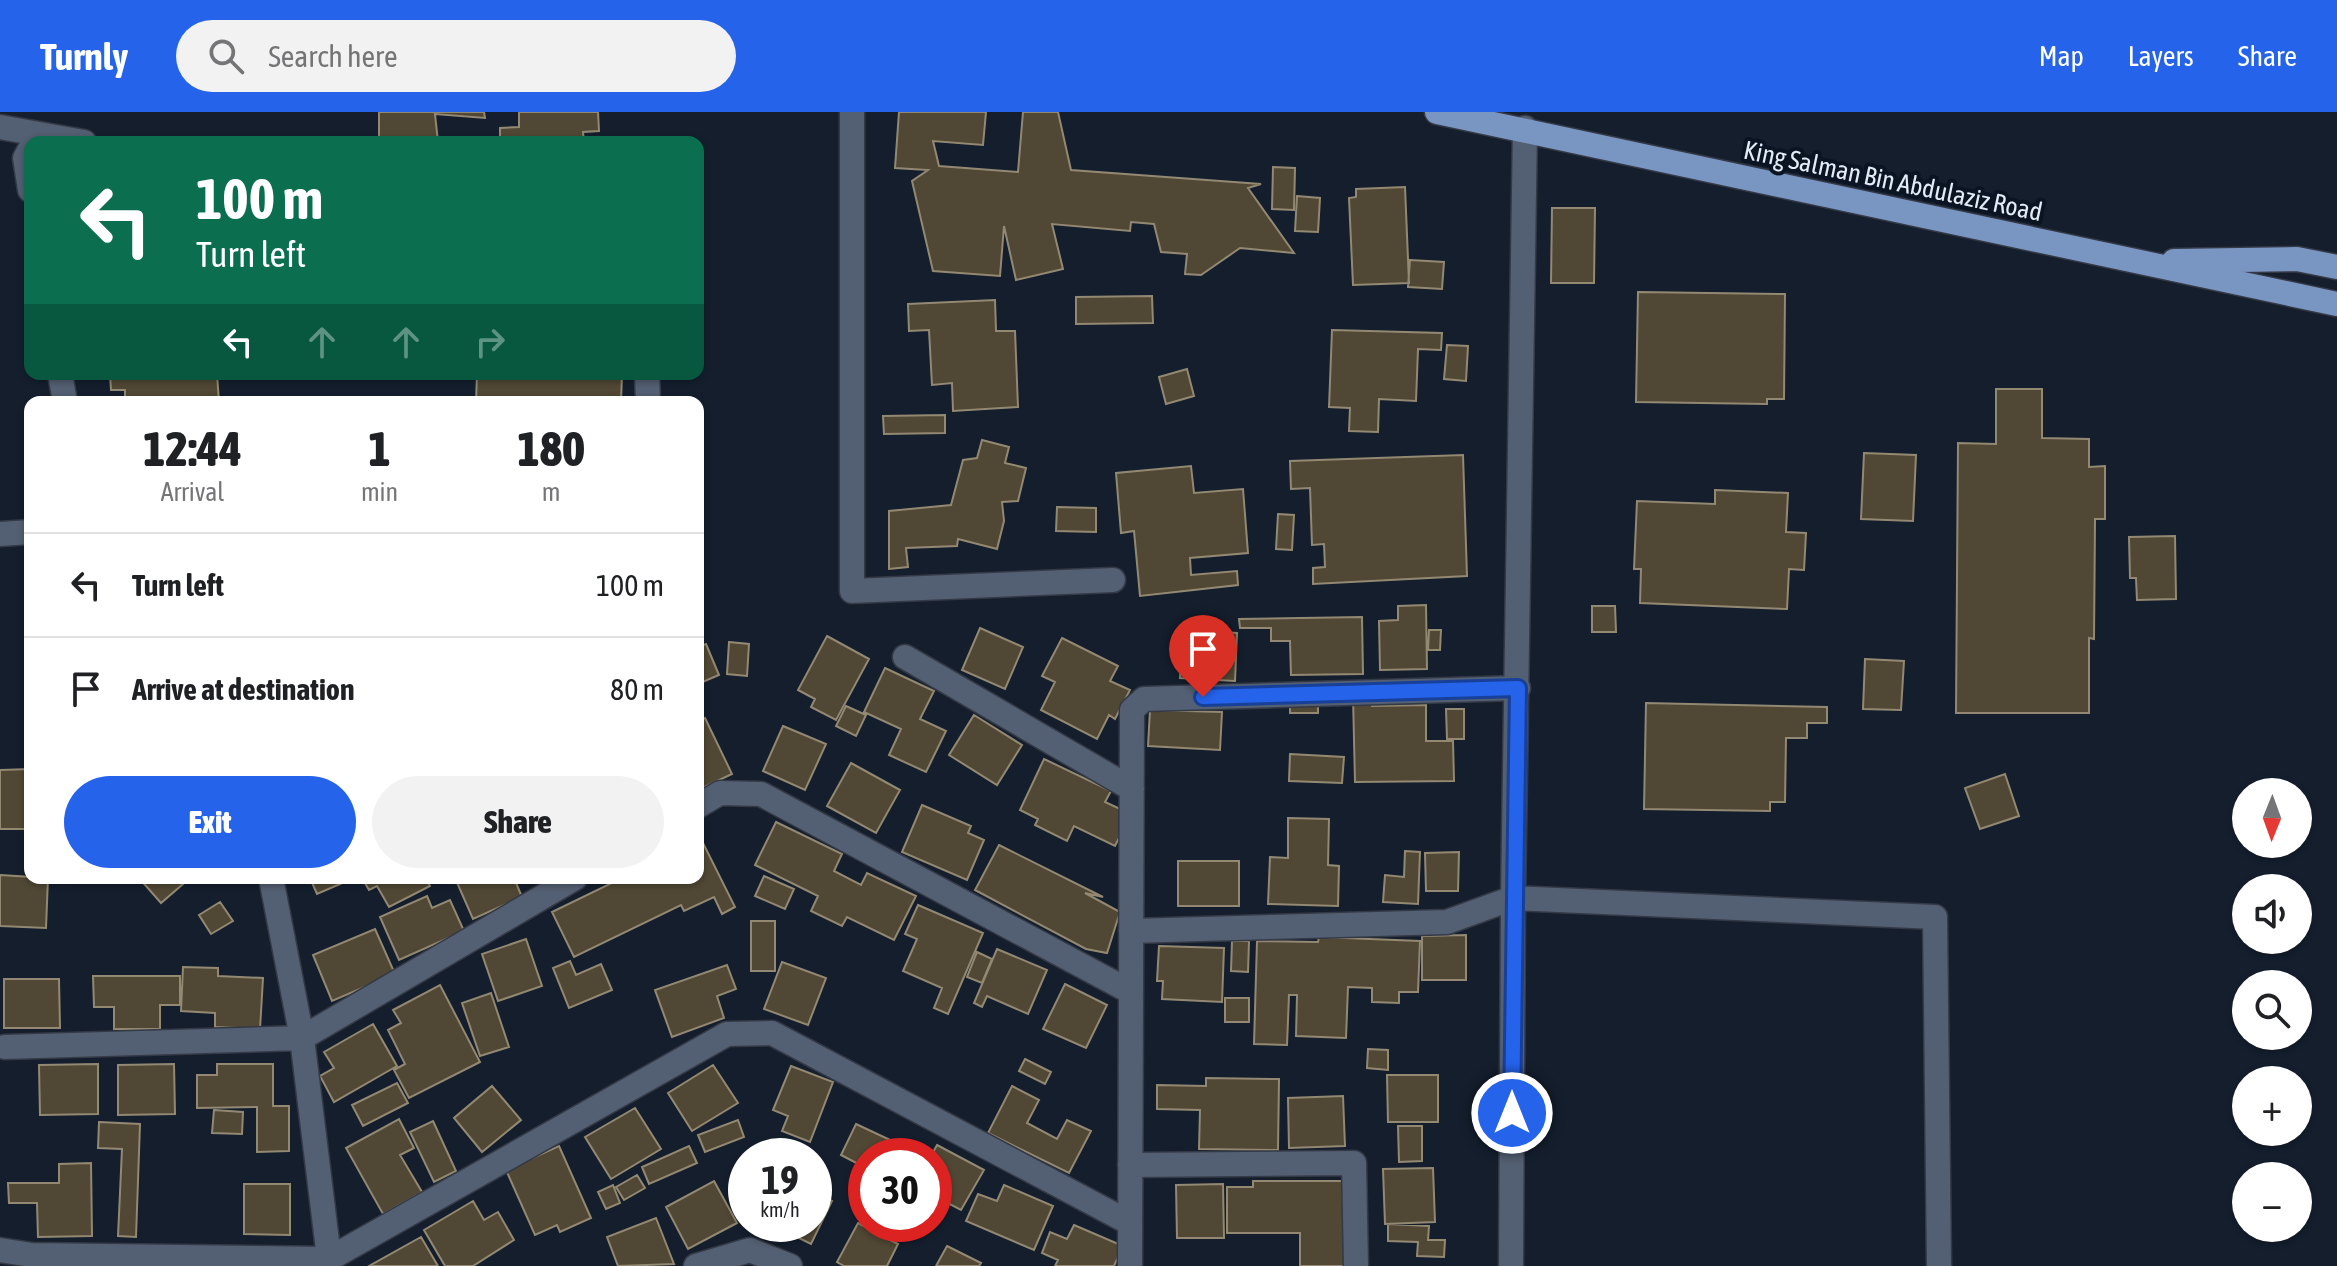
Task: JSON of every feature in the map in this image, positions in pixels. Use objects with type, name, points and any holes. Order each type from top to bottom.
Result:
[{"type":"main road","name":"King Salman Bin Abdulaziz Road","points":[[1437,112],[1525,128],[2337,304]]},
{"type":"main road","points":[[2128,261],[2297,259],[2337,267]]},
{"type":"street","points":[[852,112],[852,591],[1113,580]]},
{"type":"street","points":[[0,127],[24,138]]},
{"type":"street","points":[[1511,1266],[1513,898],[1525,128]]},
{"type":"street","points":[[0,534],[24,532]]},
{"type":"street","points":[[905,657],[1132,789]]},
{"type":"street","points":[[1130,1266],[1132,710],[1144,699],[1518,688]]},
{"type":"street","points":[[704,802],[720,793],[761,794],[1131,992]]},
{"type":"street","points":[[272,884],[302,1038],[330,1263]]},
{"type":"street","points":[[5,1047],[302,1038],[565,884]]},
{"type":"street","points":[[1131,931],[1447,922],[1513,898],[1935,917],[1939,1266]]},
{"type":"street","points":[[0,1250],[32,1255],[330,1263],[727,1034],[772,1033],[1130,1223]]},
{"type":"street","points":[[1130,1165],[1354,1163],[1356,1266]]},
{"type":"street","points":[[696,1266],[750,1250],[790,1266]]},
{"type":"building","points":[[379,112],[484,112],[485,118],[435,114],[437,136],[379,136]]},
{"type":"building","points":[[519,112],[598,112],[599,131],[583,132],[583,136],[500,136],[500,128],[519,127]]},
{"type":"building","points":[[899,112],[986,112],[983,145],[933,141],[939,166],[1018,172],[1023,112],[1058,112],[1071,170],[1261,184],[1248,188],[1294,253],[1240,248],[1201,275],[1185,274],[1187,254],[1161,252],[1154,224],[1131,222],[1130,231],[1052,224],[1063,269],[1016,280],[1004,226],[1000,276],[933,271],[912,181],[928,170],[895,168]]},
{"type":"building","points":[[1273,167],[1295,168],[1294,210],[1272,209]]},
{"type":"building","points":[[1405,187],[1409,283],[1353,285],[1349,198],[1356,197],[1356,189]]},
{"type":"building","points":[[1297,196],[1320,198],[1318,232],[1295,231]]},
{"type":"building","points":[[1552,208],[1595,208],[1594,283],[1551,283]]},
{"type":"building","points":[[1410,260],[1444,262],[1442,289],[1408,287]]},
{"type":"building","points":[[1638,292],[1785,294],[1784,399],[1767,399],[1767,404],[1636,402]]},
{"type":"building","points":[[1152,296],[1153,323],[1076,324],[1076,297]]},
{"type":"building","points":[[995,300],[996,331],[1015,331],[1018,407],[953,411],[952,383],[932,385],[929,330],[909,331],[908,304]]},
{"type":"building","points":[[1332,330],[1442,333],[1441,350],[1418,349],[1416,401],[1379,399],[1378,432],[1349,431],[1350,408],[1329,407]]},
{"type":"building","points":[[1447,345],[1468,346],[1466,381],[1444,379]]},
{"type":"building","points":[[1187,369],[1194,396],[1166,404],[1159,377]]},
{"type":"building","points":[[110,380],[217,380],[219,396],[125,396],[125,390],[111,390]]},
{"type":"building","points":[[477,380],[622,380],[621,396],[476,396]]},
{"type":"building","points":[[1996,389],[2042,389],[2042,438],[2089,439],[2089,467],[2105,466],[2105,519],[2095,519],[2094,639],[2089,638],[2089,713],[1956,713],[1958,443],[1996,444]]},
{"type":"building","points":[[945,415],[945,433],[884,434],[883,416]]},
{"type":"building","points":[[982,440],[1009,447],[1005,463],[1026,468],[1018,501],[1002,502],[1004,521],[997,549],[958,539],[957,546],[906,548],[908,567],[889,569],[889,511],[951,505],[963,460],[977,458]]},
{"type":"building","points":[[1864,453],[1916,455],[1913,521],[1861,519]]},
{"type":"building","points":[[1463,455],[1467,576],[1313,584],[1313,568],[1325,567],[1324,544],[1312,545],[1310,488],[1291,489],[1290,461]]},
{"type":"building","points":[[1191,466],[1194,493],[1243,489],[1248,553],[1190,558],[1191,575],[1237,571],[1238,585],[1140,596],[1134,531],[1121,533],[1116,473]]},
{"type":"building","points":[[1715,490],[1788,493],[1786,532],[1806,533],[1804,570],[1789,569],[1787,609],[1640,603],[1641,569],[1634,569],[1637,501],[1715,504]]},
{"type":"building","points":[[1057,507],[1096,508],[1096,532],[1056,531]]},
{"type":"building","points":[[1278,514],[1294,515],[1292,550],[1276,549]]},
{"type":"building","points":[[2175,536],[2176,599],[2137,600],[2136,578],[2130,578],[2129,537]]},
{"type":"building","points":[[1426,605],[1427,669],[1380,670],[1379,621],[1398,620],[1398,606]]},
{"type":"building","points":[[1592,606],[1615,606],[1616,632],[1592,632]]},
{"type":"building","points":[[1362,617],[1363,674],[1291,675],[1290,641],[1271,641],[1271,628],[1240,628],[1239,619]]},
{"type":"building","points":[[980,628],[1023,647],[1005,689],[962,670]]},
{"type":"building","points":[[1182,630],[1237,633],[1235,681],[1180,678]]},
{"type":"building","points":[[1429,630],[1441,630],[1440,650],[1428,650]]},
{"type":"building","points":[[827,636],[869,659],[836,720],[811,707],[815,699],[798,690]]},
{"type":"building","points":[[1062,638],[1118,666],[1110,681],[1130,690],[1115,719],[1109,715],[1097,739],[1041,710],[1055,682],[1042,676]]},
{"type":"building","points":[[729,642],[749,644],[747,676],[727,674]]},
{"type":"building","points":[[704,645],[719,675],[704,681]]},
{"type":"building","points":[[1865,659],[1904,661],[1901,710],[1863,709]]},
{"type":"building","points":[[885,668],[934,691],[920,719],[946,731],[926,772],[889,755],[901,729],[864,712]]},
{"type":"building","points":[[1353,696],[1372,696],[1372,706],[1426,705],[1426,741],[1453,741],[1454,781],[1355,782]]},
{"type":"building","points":[[1290,700],[1318,700],[1318,713],[1290,713]]},
{"type":"building","points":[[1646,703],[1827,707],[1827,723],[1807,723],[1807,738],[1786,738],[1785,802],[1770,802],[1770,811],[1644,809]]},
{"type":"building","points":[[846,706],[866,715],[856,736],[836,726]]},
{"type":"building","points":[[1446,709],[1464,709],[1464,739],[1447,739]]},
{"type":"building","points":[[1150,710],[1222,712],[1220,750],[1148,746]]},
{"type":"building","points":[[974,715],[1022,745],[997,785],[949,755]]},
{"type":"building","points":[[704,718],[732,774],[704,787]]},
{"type":"building","points":[[783,726],[826,744],[805,790],[763,771]]},
{"type":"building","points":[[1290,754],[1344,757],[1342,783],[1289,781]]},
{"type":"building","points":[[1044,759],[1111,791],[1105,802],[1131,814],[1115,846],[1074,826],[1067,841],[1035,825],[1038,819],[1020,810]]},
{"type":"building","points":[[851,763],[900,790],[876,833],[827,806]]},
{"type":"building","points":[[24,769],[24,829],[0,829],[0,770]]},
{"type":"building","points":[[2005,774],[2019,816],[1980,829],[1965,788]]},
{"type":"building","points":[[922,805],[971,826],[968,833],[984,840],[967,880],[902,852]]},
{"type":"building","points":[[1288,818],[1329,819],[1328,865],[1339,866],[1338,906],[1268,904],[1270,857],[1288,858]]},
{"type":"building","points":[[776,822],[842,854],[834,871],[861,885],[867,873],[916,896],[894,940],[847,917],[842,926],[811,911],[818,896],[755,865]]},
{"type":"building","points":[[704,845],[735,907],[722,914],[714,897],[684,911],[681,905],[574,957],[552,912],[610,884],[704,884]]},
{"type":"building","points":[[999,845],[1103,897],[1085,893],[1120,912],[1107,953],[1086,949],[975,890]]},
{"type":"building","points":[[1405,851],[1420,852],[1418,904],[1383,902],[1385,875],[1404,877]]},
{"type":"building","points":[[1459,852],[1458,891],[1426,891],[1425,853]]},
{"type":"building","points":[[1178,861],[1239,861],[1239,906],[1178,906]]},
{"type":"building","points":[[0,875],[24,876],[24,884],[48,884],[46,928],[0,926]]},
{"type":"building","points":[[764,876],[794,889],[785,909],[755,896]]},
{"type":"building","points":[[144,884],[183,884],[161,903]]},
{"type":"building","points":[[313,884],[340,884],[317,894]]},
{"type":"building","points":[[366,884],[430,886],[389,907],[377,886],[369,890]]},
{"type":"building","points":[[458,884],[517,884],[522,897],[473,919]]},
{"type":"building","points":[[427,896],[432,908],[450,900],[464,931],[399,960],[380,917]]},
{"type":"building","points":[[220,902],[233,921],[211,934],[199,915]]},
{"type":"building","points":[[918,905],[983,933],[948,1014],[934,1008],[942,988],[903,971],[917,939],[905,934]]},
{"type":"building","points":[[751,921],[775,921],[775,971],[751,971]]},
{"type":"building","points":[[375,929],[395,974],[332,1001],[313,955]]},
{"type":"building","points":[[1466,935],[1466,980],[1422,980],[1422,936]]},
{"type":"building","points":[[1319,937],[1420,941],[1418,992],[1399,992],[1399,1003],[1372,1002],[1372,988],[1348,987],[1346,1038],[1296,1036],[1297,995],[1289,995],[1287,1045],[1254,1044],[1257,941],[1318,942]]},
{"type":"building","points":[[526,939],[542,986],[498,1001],[482,954]]},
{"type":"building","points":[[1232,941],[1249,941],[1248,972],[1231,971]]},
{"type":"building","points":[[1159,946],[1224,948],[1222,1002],[1162,999],[1163,981],[1157,981]]},
{"type":"building","points":[[997,949],[1047,970],[1028,1014],[987,996],[982,1007],[974,1003]]},
{"type":"building","points":[[977,952],[992,959],[982,983],[967,977]]},
{"type":"building","points":[[570,961],[576,975],[601,964],[612,990],[569,1008],[553,968]]},
{"type":"building","points":[[782,962],[826,978],[808,1025],[764,1009]]},
{"type":"building","points":[[727,965],[736,989],[717,996],[724,1018],[672,1037],[655,990]]},
{"type":"building","points":[[183,967],[218,968],[218,976],[263,978],[260,1029],[215,1027],[215,1013],[181,1011]]},
{"type":"building","points":[[93,976],[180,976],[180,1005],[160,1005],[160,1029],[114,1029],[114,1007],[94,1007]]},
{"type":"building","points":[[4,979],[59,979],[60,1028],[4,1028]]},
{"type":"building","points":[[1065,984],[1107,1005],[1086,1048],[1043,1029]]},
{"type":"building","points":[[440,985],[480,1062],[409,1098],[394,1070],[405,1064],[388,1030],[401,1023],[393,1010]]},
{"type":"building","points":[[491,993],[509,1047],[480,1056],[462,1003]]},
{"type":"building","points":[[1225,998],[1249,998],[1249,1022],[1225,1022]]},
{"type":"building","points":[[373,1024],[397,1066],[334,1102],[320,1076],[334,1068],[324,1052]]},
{"type":"building","points":[[1368,1049],[1388,1050],[1388,1070],[1367,1068]]},
{"type":"building","points":[[1025,1059],[1051,1072],[1045,1084],[1019,1071]]},
{"type":"building","points":[[98,1064],[98,1114],[40,1115],[39,1065]]},
{"type":"building","points":[[174,1064],[175,1114],[118,1115],[118,1065]]},
{"type":"building","points":[[217,1064],[273,1064],[273,1106],[289,1106],[289,1151],[257,1152],[257,1107],[197,1108],[197,1075],[217,1075]]},
{"type":"building","points":[[713,1065],[738,1103],[692,1131],[668,1093]]},
{"type":"building","points":[[791,1066],[833,1082],[812,1138],[800,1138],[782,1131],[788,1116],[773,1110]]},
{"type":"building","points":[[1387,1075],[1438,1075],[1438,1122],[1388,1122]]},
{"type":"building","points":[[1206,1078],[1279,1079],[1278,1150],[1199,1149],[1200,1110],[1157,1109],[1157,1085],[1206,1086]]},
{"type":"building","points":[[397,1083],[408,1103],[363,1126],[352,1105]]},
{"type":"building","points":[[492,1086],[521,1120],[482,1152],[454,1118]]},
{"type":"building","points":[[1012,1086],[1039,1100],[1027,1123],[1057,1139],[1067,1120],[1091,1131],[1069,1173],[988,1133]]},
{"type":"building","points":[[1343,1096],[1345,1146],[1289,1148],[1288,1098]]},
{"type":"building","points":[[635,1108],[661,1149],[611,1179],[585,1137]]},
{"type":"building","points":[[214,1110],[243,1112],[242,1134],[212,1133]]},
{"type":"building","points":[[399,1119],[414,1148],[400,1155],[422,1192],[383,1214],[346,1148]]},
{"type":"building","points":[[738,1120],[744,1137],[728,1138],[728,1143],[705,1152],[698,1135]]},
{"type":"building","points":[[433,1121],[456,1171],[434,1182],[410,1132]]},
{"type":"building","points":[[99,1122],[140,1124],[136,1237],[118,1236],[122,1149],[98,1148]]},
{"type":"building","points":[[856,1124],[886,1138],[849,1138]]},
{"type":"building","points":[[1398,1126],[1422,1126],[1422,1161],[1399,1162]]},
{"type":"building","points":[[848,1141],[848,1159],[841,1155]]},
{"type":"building","points":[[559,1146],[591,1218],[560,1232],[557,1225],[535,1235],[506,1170]]},
{"type":"building","points":[[689,1146],[697,1163],[649,1184],[642,1167]]},
{"type":"building","points":[[952,1153],[984,1170],[961,1210],[952,1205]]},
{"type":"building","points":[[91,1163],[92,1236],[38,1237],[37,1203],[9,1203],[8,1183],[59,1183],[59,1164]]},
{"type":"building","points":[[1433,1168],[1435,1222],[1385,1224],[1383,1169]]},
{"type":"building","points":[[637,1175],[645,1188],[624,1200],[616,1187]]},
{"type":"building","points":[[714,1181],[728,1207],[728,1228],[688,1249],[666,1207]]},
{"type":"building","points":[[1253,1181],[1345,1181],[1349,1266],[1300,1266],[1300,1233],[1227,1233],[1227,1187],[1253,1187]]},
{"type":"building","points":[[244,1184],[290,1184],[290,1235],[244,1234]]},
{"type":"building","points":[[1223,1184],[1224,1238],[1177,1238],[1176,1185]]},
{"type":"building","points":[[613,1185],[620,1203],[606,1209],[598,1192]]},
{"type":"building","points":[[1004,1185],[1053,1206],[1034,1250],[966,1221],[978,1194],[997,1201]]},
{"type":"building","points":[[473,1201],[484,1220],[498,1212],[514,1240],[473,1266],[445,1266],[424,1230]]},
{"type":"building","points":[[656,1218],[674,1264],[618,1266],[607,1237]]},
{"type":"building","points":[[1388,1224],[1429,1226],[1428,1240],[1445,1240],[1444,1257],[1417,1256],[1418,1242],[1388,1241]]},
{"type":"building","points":[[1074,1225],[1123,1246],[1114,1266],[1055,1266],[1058,1260],[1042,1253],[1050,1232],[1067,1239]]},
{"type":"building","points":[[421,1237],[438,1266],[369,1266]]},
{"type":"building","points":[[848,1242],[898,1244],[887,1266],[844,1266],[837,1262]]},
{"type":"building","points":[[947,1246],[981,1263],[979,1266],[936,1266]]},
{"type":"route","points":[[1203,697],[1518,688],[1512,1113]]}]
